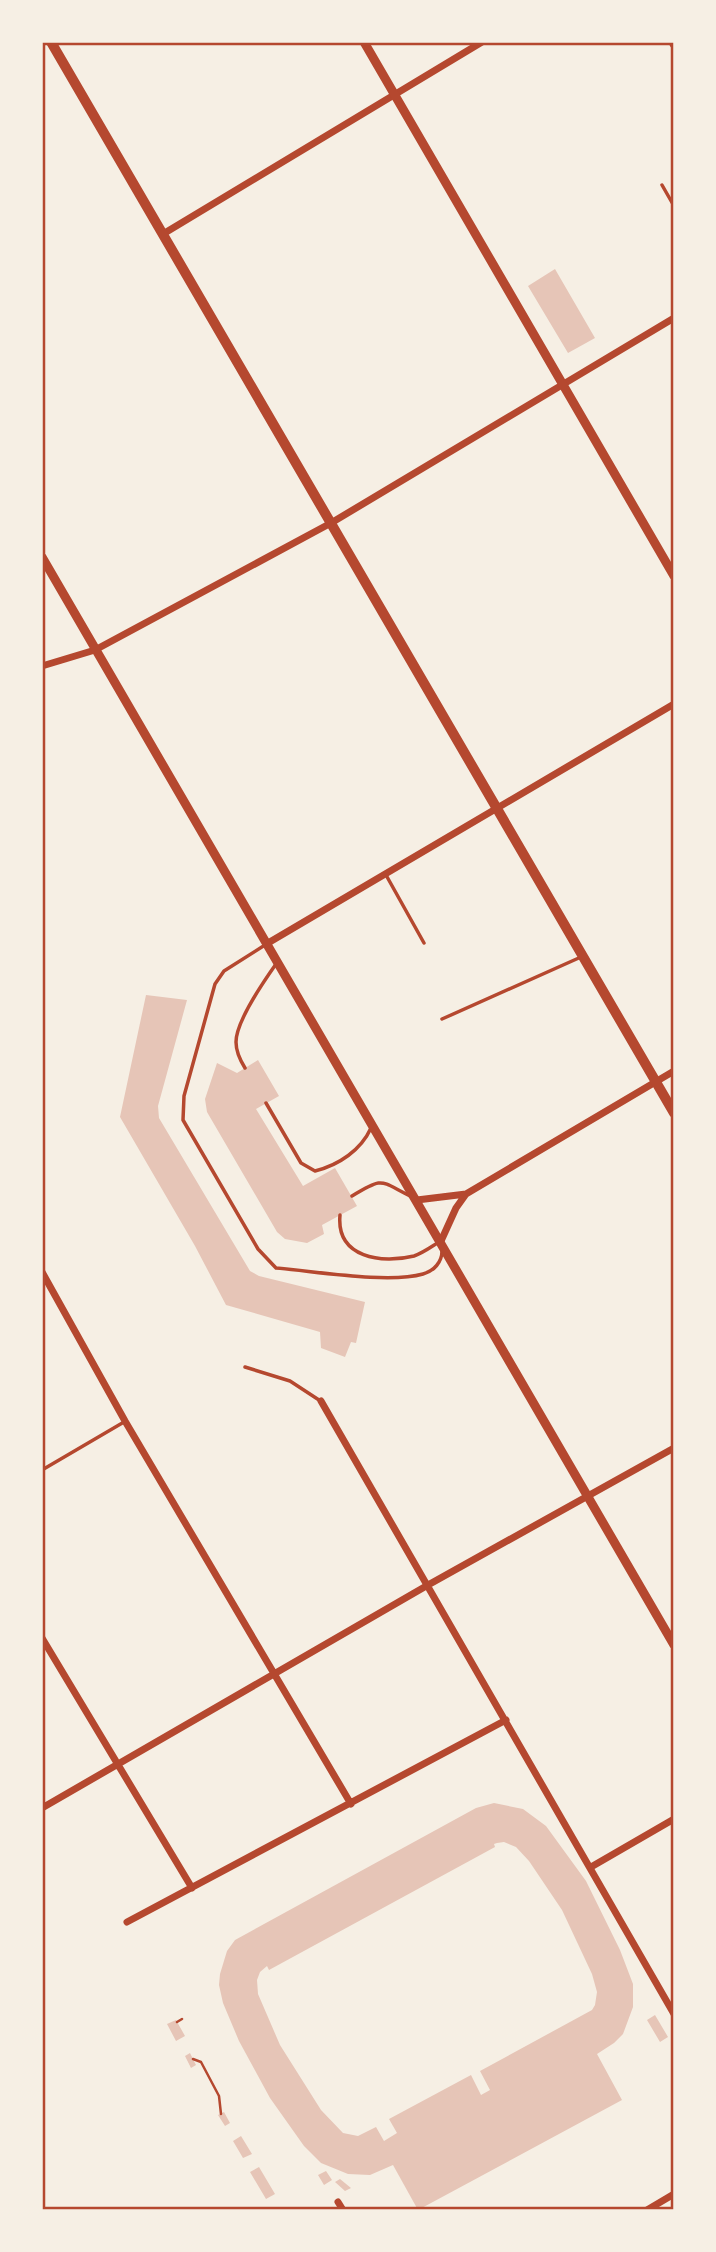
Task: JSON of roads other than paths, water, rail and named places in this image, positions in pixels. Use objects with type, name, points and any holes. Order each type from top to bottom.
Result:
[{"type":"main road","points":[[51,42],[674,1113]]},
{"type":"street","points":[[364,42],[674,576]]},
{"type":"street","points":[[163,234],[482,42]]},
{"type":"street","points":[[42,666],[95,650],[331,523],[674,318]]},
{"type":"street","points":[[42,557],[674,1645]]},
{"type":"street","points":[[268,943],[674,704]]},
{"type":"street","points":[[417,1200],[466,1194],[674,1071]]},
{"type":"street","points":[[441,1241],[456,1208],[466,1194]]},
{"type":"street","points":[[42,1272],[45,1282],[125,1421],[351,1804]]},
{"type":"street","points":[[321,1401],[674,2014]]},
{"type":"street","points":[[42,1808],[428,1585],[674,1448]]},
{"type":"street","points":[[42,1638],[192,1888]]},
{"type":"street","points":[[127,1922],[506,1720]]},
{"type":"street","points":[[591,1867],[674,1819]]},
{"type":"street","points":[[647,2210],[674,2194]]},
{"type":"street","points":[[338,2202],[342,2210]]},
{"type":"lane","points":[[662,185],[674,206]]},
{"type":"lane","points":[[386,875],[424,943]]},
{"type":"lane","points":[[268,943],[224,971],[215,984],[184,1096],[183,1120],[258,1249],[276,1268],[398,1277],[423,1274],[439,1262],[442,1255],[441,1241],[413,1256],[364,1257],[354,1251],[342,1235],[340,1215]]},
{"type":"lane","points":[[442,1019],[583,957]]},
{"type":"lane","points":[[245,1068],[235,1045],[236,1033],[257,990],[278,962]]},
{"type":"lane","points":[[266,1104],[301,1163],[315,1171],[358,1149],[373,1124]]},
{"type":"lane","points":[[352,1196],[382,1181],[417,1200]]},
{"type":"lane","points":[[245,1367],[290,1381],[321,1401]]},
{"type":"lane","points":[[42,1470],[125,1421]]}]
